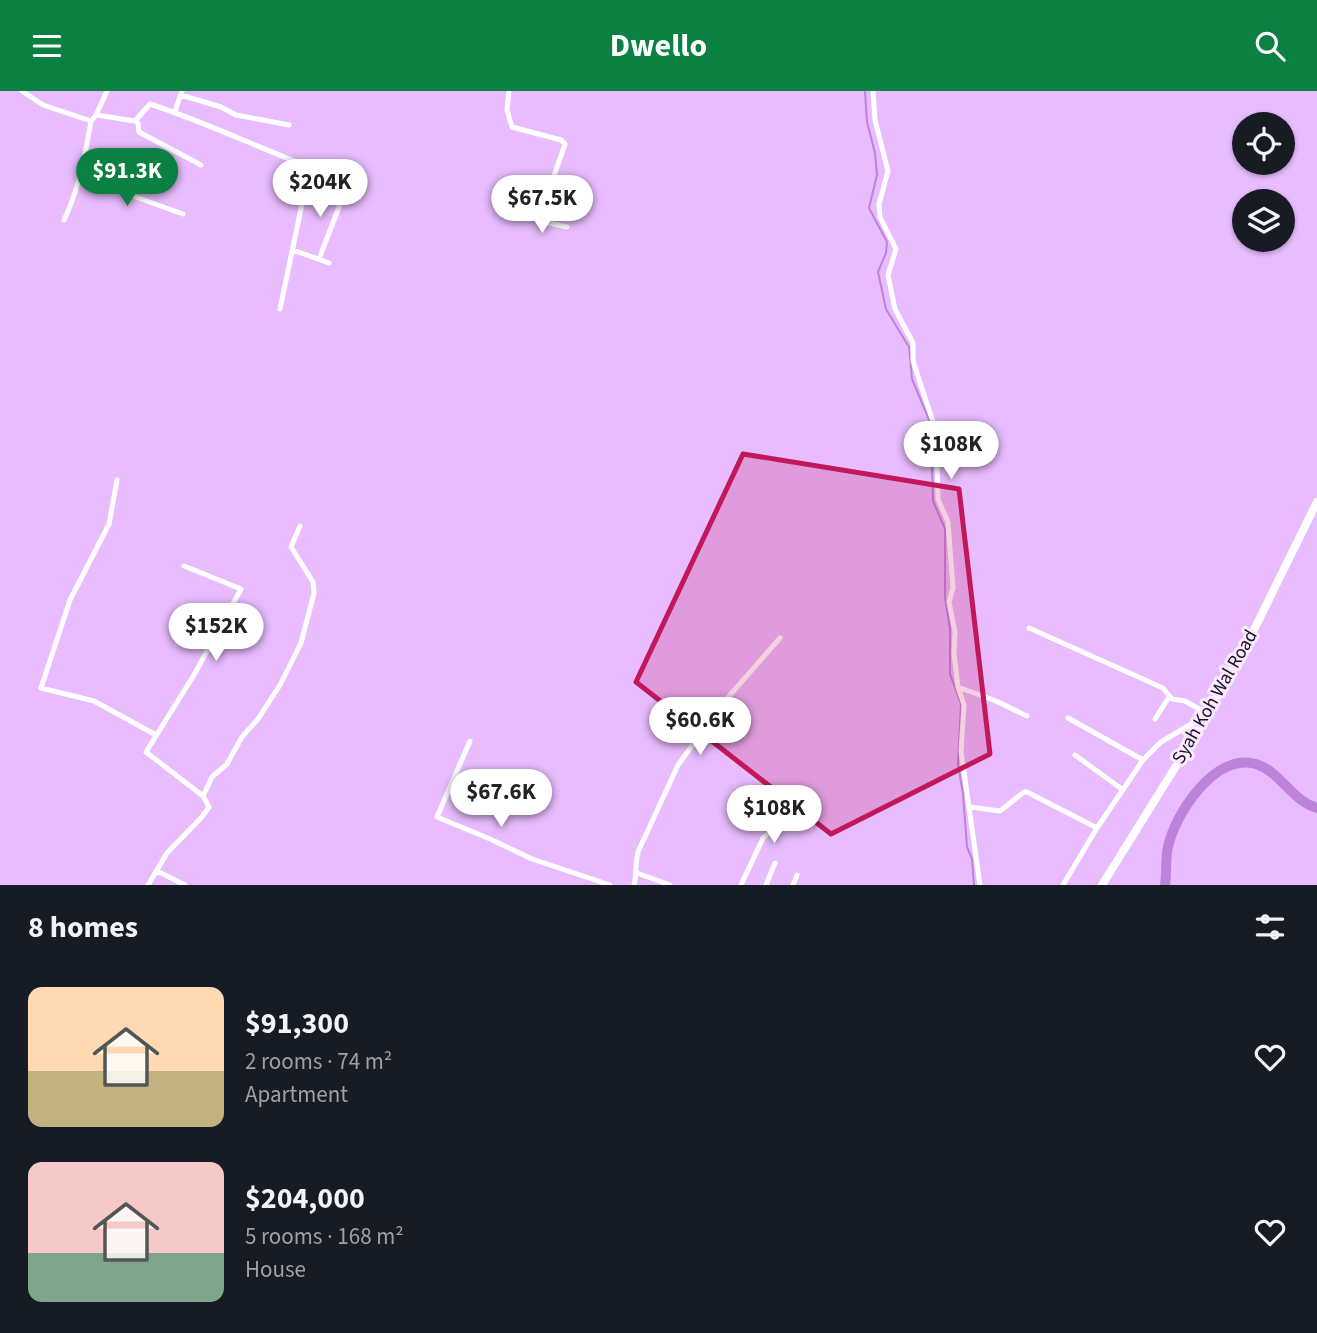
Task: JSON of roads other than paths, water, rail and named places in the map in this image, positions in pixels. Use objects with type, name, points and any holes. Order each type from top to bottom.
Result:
[{"type":"street","points":[[23,91],[43,105],[90,121]]},
{"type":"street","points":[[64,220],[80,177],[90,121],[96,115],[107,91]]},
{"type":"street","points":[[509,91],[507,110],[512,127],[561,140],[565,144],[539,219],[567,227]]},
{"type":"street","points":[[873,91],[875,120],[888,171],[879,204],[880,217],[896,249],[888,275],[895,309],[914,343],[914,361],[936,431],[938,499],[948,522],[953,588],[949,602],[955,632],[954,654],[958,687],[964,705],[961,751],[980,885]]},
{"type":"street","points":[[175,111],[181,93],[236,115],[289,125]]},
{"type":"street","points":[[135,121],[150,104],[175,111],[305,166],[303,199],[280,309]]},
{"type":"street","points":[[96,115],[135,121],[138,123],[139,132],[201,165]]},
{"type":"street","points":[[80,177],[183,214]]},
{"type":"street","points":[[319,259],[346,189]]},
{"type":"street","points":[[293,250],[329,263]]},
{"type":"street","points":[[117,479],[109,524],[70,600],[41,688],[94,701],[156,735]]},
{"type":"street","name":"Syah Koh Wal Road","points":[[1102,885],[1208,714],[1246,646],[1317,502]]},
{"type":"street","points":[[203,796],[212,777],[227,764],[242,737],[266,708],[301,643],[314,593],[313,582],[291,547],[300,526]]},
{"type":"street","points":[[148,885],[167,853],[209,807],[203,796],[146,752],[194,675],[241,589],[184,566]]},
{"type":"street","points":[[1029,628],[1163,688],[1169,697],[1185,701],[1208,714],[1161,742],[1143,760],[1063,885]]},
{"type":"street","points":[[634,885],[638,852],[678,765],[723,703],[780,638]]},
{"type":"street","points":[[958,687],[1027,716]]},
{"type":"street","points":[[1154,719],[1169,697]]},
{"type":"street","points":[[1068,718],[1143,760]]},
{"type":"street","points":[[470,741],[438,817],[532,859],[610,885]]},
{"type":"street","points":[[1075,755],[1123,790]]},
{"type":"street","points":[[970,807],[1000,811],[1027,792],[1097,828]]},
{"type":"street","points":[[741,885],[763,838],[773,829],[790,798]]},
{"type":"street","points":[[766,885],[775,863]]},
{"type":"street","points":[[157,871],[185,885]]},
{"type":"street","points":[[637,873],[670,885]]},
{"type":"street","points":[[793,885],[797,875]]},
{"type":"waterway","points":[[865,91],[867,122],[875,153],[877,175],[869,208],[887,242],[886,253],[878,272],[886,309],[909,347],[912,379],[930,422],[933,501],[945,529],[945,597],[950,629],[950,674],[961,704],[958,764],[974,885]]},
{"type":"waterway","points":[[1165,885],[1168,847],[1179,818],[1199,789],[1226,767],[1241,763],[1265,768],[1300,799],[1317,808]]}]
